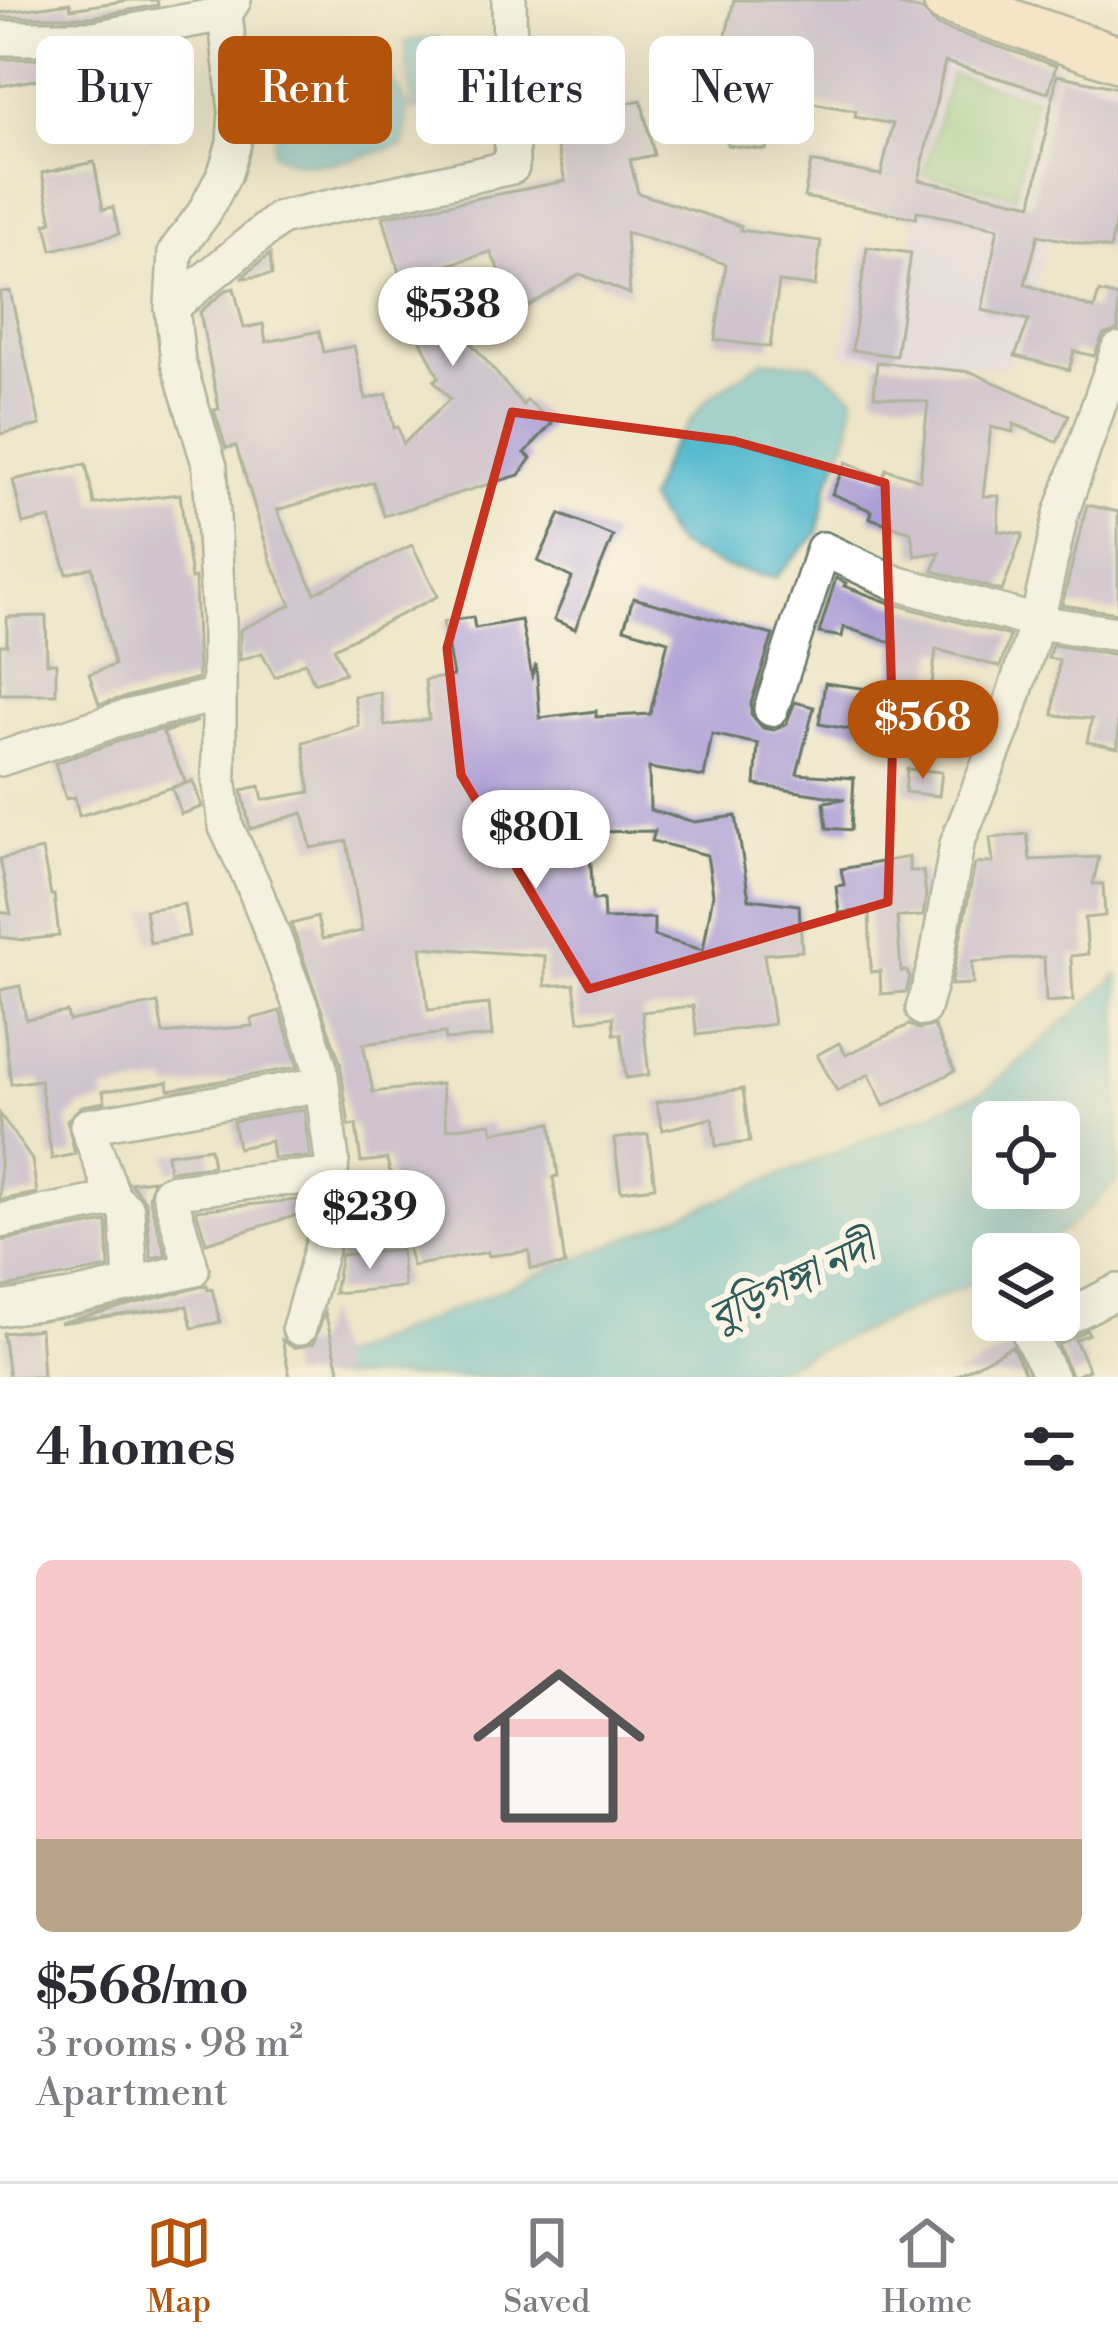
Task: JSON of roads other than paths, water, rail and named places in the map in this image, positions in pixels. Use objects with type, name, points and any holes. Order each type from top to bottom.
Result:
[{"type":"main road","points":[[946,0],[1118,59]]},
{"type":"street","points":[[172,307],[280,218],[512,167],[508,0]]},
{"type":"street","points":[[0,38],[94,38],[230,7],[234,142],[225,173],[204,213],[176,252],[172,307],[178,362],[209,467],[219,621],[219,778],[226,827],[302,1010],[322,1084],[332,1160],[326,1232],[298,1328]]},
{"type":"street","points":[[922,1009],[937,957],[957,844],[1004,725],[1037,622],[1061,514],[1118,350]]},
{"type":"street","points":[[771,710],[823,549],[896,583],[1037,622],[1118,634]]},
{"type":"street","points":[[0,759],[122,718],[218,695]]},
{"type":"street","points":[[131,1284],[127,1210],[114,1199],[87,1126],[322,1084]]},
{"type":"street","points":[[0,1309],[192,1270],[169,1192],[328,1178]]},
{"type":"street","points":[[0,1221],[114,1199]]},
{"type":"street","points":[[1051,1377],[1030,1336],[1118,1291]]},
{"type":"water","points":[[416,40],[416,110],[413,110],[405,41]]},
{"type":"water","points":[[392,79],[408,106],[404,145],[320,164],[273,153],[274,144],[392,144]]},
{"type":"water","points":[[763,360],[813,364],[854,396],[849,435],[828,484],[818,533],[775,578],[727,568],[676,545],[648,500],[667,452],[707,399]]},
{"type":"water","name":"বুড়িগঙ্গা নদী","points":[[1118,975],[1118,1179],[1060,1233],[972,1233],[972,1283],[756,1377],[318,1377],[335,1358],[987,1090]]}]
